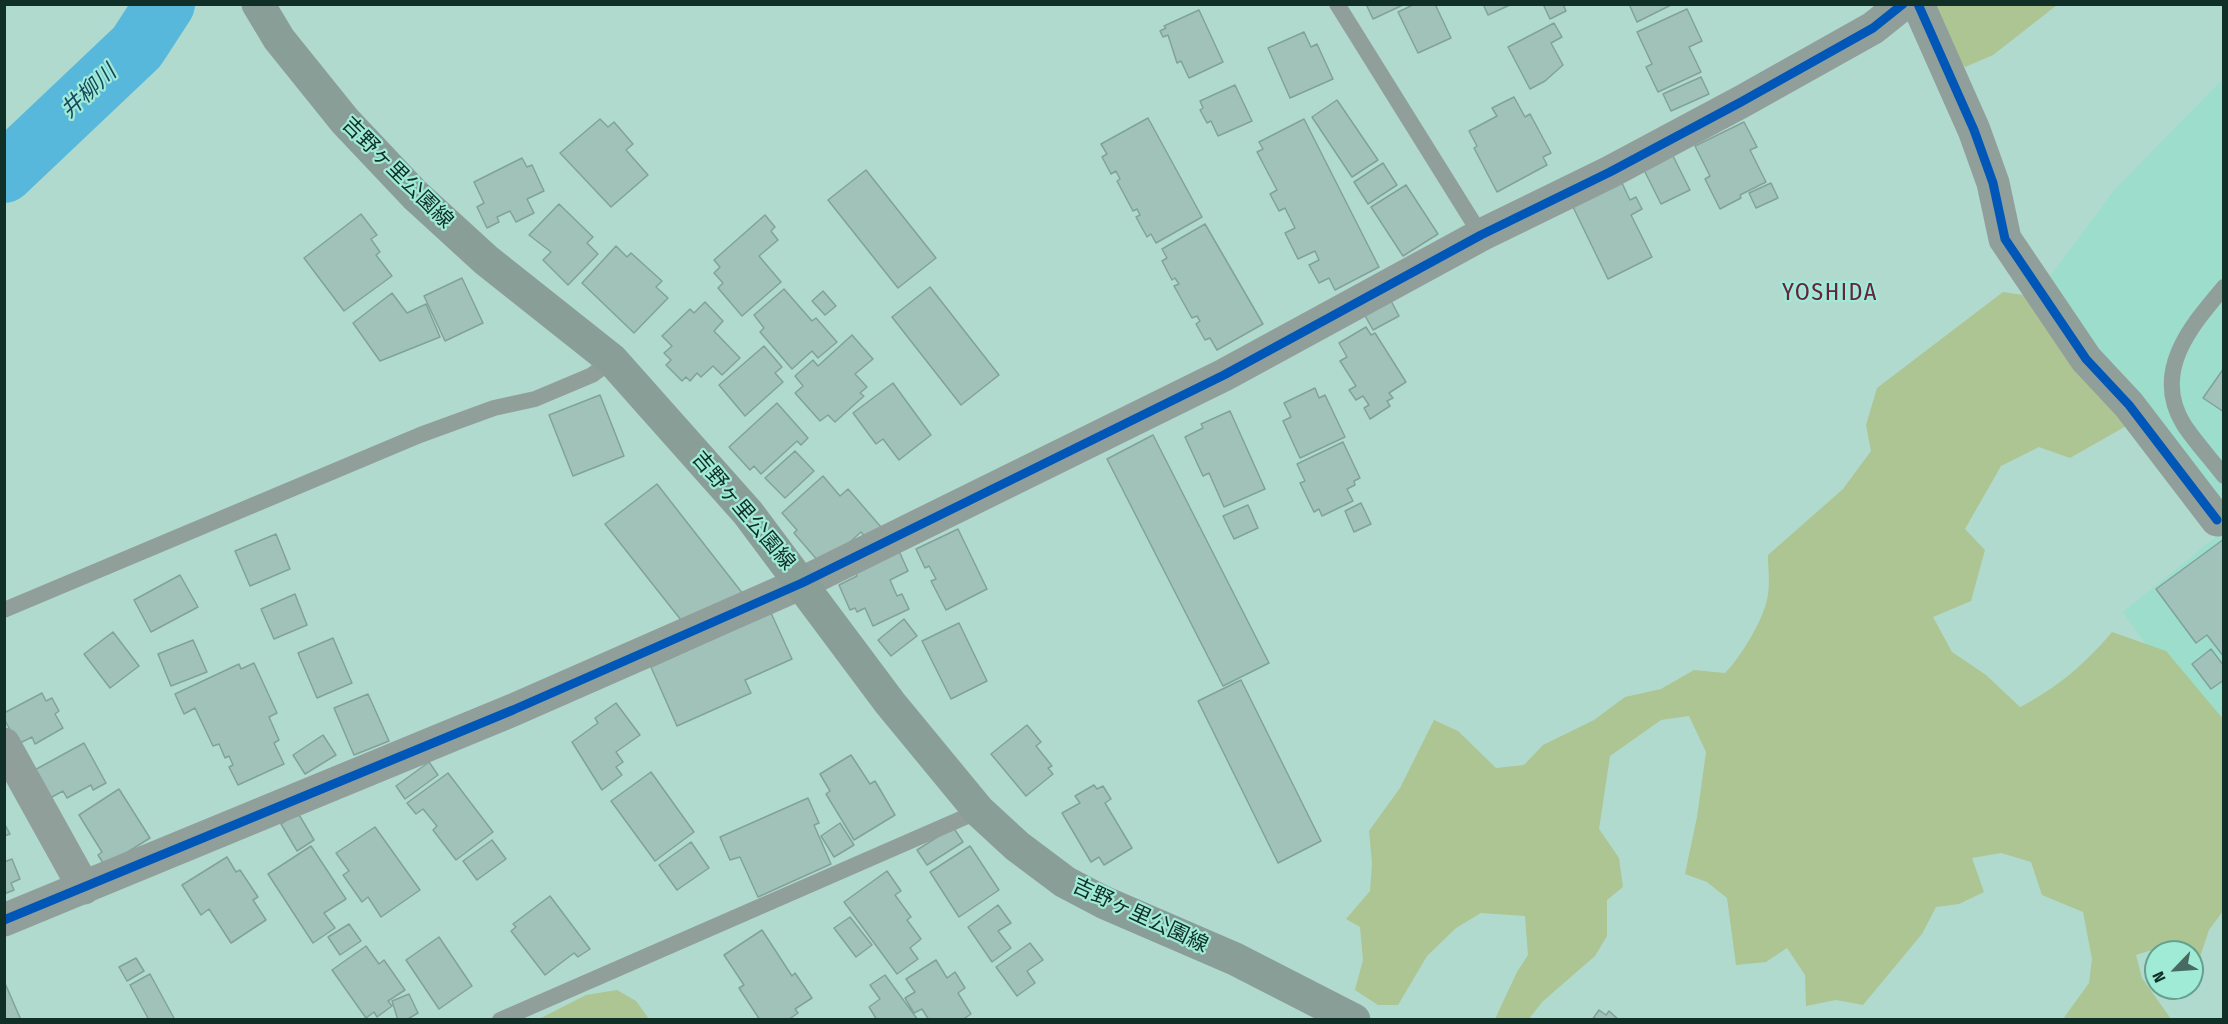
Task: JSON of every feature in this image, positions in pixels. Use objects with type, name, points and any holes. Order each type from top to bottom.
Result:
[{"type":"main road","name":"吉野ヶ里公園線","points":[[258,4],[279,39],[345,121],[415,195],[486,260],[612,360],[748,513],[802,582],[890,703],[979,811],[1017,846],[1065,882],[1103,902],[1234,959],[1354,1020]]},
{"type":"street","points":[[4,920],[513,710],[802,582],[1224,375],[1481,235],[1610,172],[1741,102],[1873,28],[1903,4]]},
{"type":"street","points":[[1918,4],[1974,130],[1993,183],[2005,239],[2086,359],[2129,405],[2217,520]]},
{"type":"street","points":[[6,748],[84,888]]},
{"type":"lane","points":[[1337,4],[1481,235]]},
{"type":"lane","points":[[2223,287],[2190,328],[2172,367],[2172,390],[2183,423],[2223,476]]},
{"type":"lane","points":[[4,610],[420,435],[494,408],[535,399],[592,375],[612,360]]},
{"type":"lane","points":[[500,1020],[979,811]]},
{"type":"shaded area","points":[[1927,5],[2057,5],[1993,55],[1965,67],[1946,43]]},
{"type":"shaded area","points":[[2223,79],[2223,522],[2045,283],[2114,190]]},
{"type":"shaded area","points":[[2003,292],[2030,296],[2128,425],[2070,458],[2039,447],[2001,466],[1965,529],[1985,550],[1971,601],[1933,617],[1952,652],[1986,675],[2020,707],[2046,692],[2070,674],[2112,632],[2166,651],[2223,719],[2223,911],[2209,930],[2204,945],[2204,940],[2144,940],[2144,952],[2136,955],[2144,981],[2144,1000],[2158,1000],[2171,1019],[2063,1019],[2089,983],[2092,959],[2083,912],[2042,895],[2031,862],[2001,853],[1972,858],[1984,892],[1959,904],[1936,907],[1922,934],[1863,1005],[1836,1000],[1806,1006],[1805,975],[1787,948],[1766,962],[1736,965],[1727,898],[1707,882],[1685,874],[1697,817],[1706,752],[1689,716],[1661,720],[1610,756],[1599,829],[1619,858],[1623,887],[1607,900],[1607,936],[1595,956],[1542,1002],[1529,1019],[1495,1019],[1517,972],[1528,955],[1525,916],[1481,913],[1456,928],[1427,956],[1398,1005],[1378,1005],[1355,990],[1363,960],[1360,927],[1346,919],[1370,891],[1372,863],[1369,831],[1400,788],[1434,720],[1458,731],[1496,768],[1524,765],[1543,745],[1594,720],[1625,697],[1661,689],[1694,670],[1725,673],[1745,647],[1763,613],[1769,589],[1768,555],[1843,489],[1871,451],[1866,425],[1877,388]]},
{"type":"shaded area","points":[[2223,531],[2223,755],[2123,612]]},
{"type":"shaded area","points":[[617,990],[636,1001],[649,1019],[539,1019],[586,995]]},
{"type":"building","points":[[1366,4],[1405,4],[1373,19]]},
{"type":"building","points":[[1415,4],[1435,4],[1451,38],[1418,53],[1398,12]]},
{"type":"building","points":[[1483,4],[1510,4],[1510,5],[1488,15]]},
{"type":"building","points":[[1543,4],[1563,4],[1566,11],[1550,19]]},
{"type":"building","points":[[1629,4],[1673,4],[1637,22]]},
{"type":"building","points":[[1687,9],[1702,41],[1689,47],[1701,72],[1658,92],[1646,67],[1652,64],[1637,32]]},
{"type":"building","points":[[1199,10],[1223,62],[1189,78],[1181,61],[1177,63],[1168,35],[1163,37],[1160,31],[1166,28],[1164,26]]},
{"type":"building","points":[[1554,23],[1562,37],[1551,43],[1563,65],[1545,81],[1530,89],[1508,47]]},
{"type":"building","points":[[1304,32],[1311,47],[1317,44],[1333,79],[1290,98],[1268,48]]},
{"type":"building","points":[[1701,77],[1709,94],[1671,111],[1663,94]]},
{"type":"building","points":[[1235,85],[1252,121],[1218,136],[1211,121],[1207,123],[1200,110],[1203,108],[1200,101]]},
{"type":"building","points":[[1514,97],[1525,117],[1530,114],[1551,153],[1543,157],[1547,165],[1497,192],[1474,148],[1477,146],[1469,131],[1497,116],[1492,108]]},
{"type":"building","points":[[1337,100],[1378,160],[1352,177],[1312,117]]},
{"type":"building","points":[[1148,118],[1202,217],[1156,243],[1151,234],[1147,237],[1136,217],[1140,215],[1137,209],[1133,211],[1117,181],[1120,179],[1116,171],[1111,174],[1102,157],[1107,154],[1101,144]]},
{"type":"building","points":[[600,119],[608,127],[614,122],[633,144],[626,150],[648,175],[611,207],[560,153]]},
{"type":"building","points":[[1304,119],[1379,267],[1335,290],[1329,278],[1319,283],[1309,265],[1319,260],[1315,251],[1298,259],[1285,233],[1295,228],[1285,208],[1279,211],[1270,194],[1277,190],[1257,152],[1263,149],[1259,142]]},
{"type":"building","points":[[1744,122],[1757,147],[1750,150],[1766,182],[1740,195],[1741,198],[1720,209],[1705,179],[1710,176],[1695,146]]},
{"type":"building","points":[[1672,154],[1690,190],[1661,204],[1643,168]]},
{"type":"building","points":[[522,158],[527,167],[532,165],[544,191],[527,199],[534,213],[516,222],[510,211],[497,217],[499,222],[487,228],[477,207],[484,203],[474,182]]},
{"type":"building","points":[[1383,163],[1397,185],[1368,204],[1354,182]]},
{"type":"building","points":[[866,170],[936,258],[898,288],[828,200]]},
{"type":"building","points":[[1622,183],[1630,200],[1636,197],[1642,209],[1631,215],[1652,257],[1608,279],[1573,207]]},
{"type":"building","points":[[1771,183],[1778,198],[1756,208],[1749,193]]},
{"type":"building","points":[[1406,185],[1438,234],[1403,256],[1371,207]]},
{"type":"building","points":[[559,204],[593,237],[587,243],[598,254],[568,285],[543,260],[551,252],[529,235]]},
{"type":"building","points":[[361,214],[377,235],[371,239],[380,252],[376,255],[392,276],[344,311],[304,258]]},
{"type":"building","points":[[765,215],[775,227],[771,231],[778,240],[759,256],[781,282],[742,316],[718,288],[723,283],[714,273],[720,267],[714,260]]},
{"type":"building","points":[[1205,224],[1263,324],[1217,350],[1210,338],[1205,340],[1196,324],[1200,321],[1197,316],[1192,318],[1174,286],[1179,284],[1175,278],[1172,280],[1162,261],[1167,258],[1162,249]]},
{"type":"building","points":[[616,246],[627,257],[631,253],[662,281],[656,287],[668,298],[634,333],[582,283]]},
{"type":"building","points":[[462,278],[483,323],[445,341],[424,296]]},
{"type":"building","points":[[930,287],[999,375],[961,405],[892,317]]},
{"type":"building","points":[[784,289],[812,321],[816,318],[837,342],[818,358],[812,351],[792,369],[760,332],[764,328],[754,315]]},
{"type":"building","points":[[823,291],[836,306],[825,315],[812,301]]},
{"type":"building","points":[[392,293],[407,313],[426,304],[440,337],[380,361],[353,323]]},
{"type":"building","points":[[1389,297],[1399,316],[1373,330],[1363,312]]},
{"type":"building","points":[[705,302],[723,321],[714,331],[740,358],[722,375],[713,366],[701,377],[697,373],[690,381],[686,377],[682,381],[666,365],[671,360],[664,353],[672,346],[662,336],[690,309],[694,313]]},
{"type":"building","points":[[1366,327],[1371,335],[1375,333],[1406,382],[1389,393],[1393,398],[1387,401],[1390,406],[1370,419],[1364,408],[1369,405],[1363,396],[1356,400],[1349,390],[1356,386],[1340,361],[1347,357],[1339,343]]},
{"type":"building","points":[[852,335],[873,359],[855,374],[867,387],[860,393],[864,396],[835,422],[828,415],[820,421],[795,393],[803,386],[795,376],[813,360],[818,366]]},
{"type":"building","points":[[764,346],[782,367],[775,373],[783,382],[745,416],[719,385]]},
{"type":"building","points":[[2224,368],[2224,412],[2203,398]]},
{"type":"building","points":[[893,383],[931,435],[899,460],[883,439],[876,444],[853,413]]},
{"type":"building","points":[[1315,388],[1319,398],[1325,395],[1345,437],[1300,458],[1283,421],[1291,417],[1284,403]]},
{"type":"building","points":[[600,395],[624,456],[573,476],[549,415]]},
{"type":"building","points":[[777,403],[808,438],[801,445],[797,441],[761,474],[754,466],[750,470],[729,447]]},
{"type":"building","points":[[1230,411],[1265,489],[1224,507],[1209,473],[1203,476],[1185,437],[1203,428],[1201,424]]},
{"type":"building","points":[[1153,435],[1269,663],[1223,686],[1107,459]]},
{"type":"building","points":[[1343,442],[1360,478],[1354,481],[1355,485],[1347,489],[1353,501],[1322,516],[1319,509],[1314,512],[1300,483],[1305,481],[1297,464]]},
{"type":"building","points":[[795,451],[814,471],[785,498],[765,478]]},
{"type":"building","points":[[823,476],[840,496],[848,489],[881,527],[867,539],[861,532],[828,562],[818,561],[794,533],[797,530],[782,513]]},
{"type":"building","points":[[657,484],[743,594],[681,620],[605,524]]},
{"type":"building","points":[[1361,503],[1371,524],[1354,532],[1345,511]]},
{"type":"building","points":[[1248,505],[1258,528],[1234,539],[1223,516]]},
{"type":"building","points":[[958,529],[987,589],[946,610],[931,581],[936,579],[929,566],[925,568],[916,549]]},
{"type":"building","points":[[276,534],[290,569],[250,586],[235,551]]},
{"type":"building","points":[[2224,539],[2224,657],[2207,635],[2196,643],[2156,589]]},
{"type":"building","points":[[899,551],[908,571],[890,580],[897,596],[902,594],[909,609],[873,626],[865,608],[857,612],[855,608],[850,610],[839,585],[857,576],[855,571]]},
{"type":"building","points":[[180,575],[198,607],[151,632],[134,600]]},
{"type":"building","points":[[295,594],[307,625],[274,639],[261,609]]},
{"type":"building","points":[[771,613],[792,659],[745,680],[751,693],[677,726],[651,667]]},
{"type":"building","points":[[904,619],[917,636],[891,656],[878,640]]},
{"type":"building","points":[[959,623],[987,681],[951,699],[922,641]]},
{"type":"building","points":[[113,632],[139,666],[110,688],[84,654]]},
{"type":"building","points":[[333,638],[352,683],[317,698],[298,653]]},
{"type":"building","points":[[193,640],[207,672],[171,686],[158,654]]},
{"type":"building","points":[[2211,649],[2224,666],[2224,680],[2211,689],[2192,664]]},
{"type":"building","points":[[254,663],[277,713],[269,717],[279,740],[274,743],[284,764],[238,785],[229,767],[233,765],[229,756],[225,758],[219,744],[213,746],[195,708],[184,714],[175,694],[239,664],[241,669]]},
{"type":"building","points":[[1241,680],[1321,841],[1278,863],[1198,701]]},
{"type":"building","points":[[42,693],[46,701],[52,698],[59,711],[55,714],[63,728],[35,744],[32,737],[18,744],[4,719],[4,713]]},
{"type":"building","points":[[368,694],[389,741],[354,755],[334,708]]},
{"type":"building","points":[[616,703],[640,735],[616,752],[623,762],[616,767],[622,775],[602,790],[572,742],[598,723],[595,718]]},
{"type":"building","points":[[1027,725],[1041,742],[1036,746],[1052,766],[1048,768],[1053,774],[1026,796],[991,754]]},
{"type":"building","points":[[323,735],[336,755],[305,774],[293,755]]},
{"type":"building","points":[[84,743],[106,783],[93,790],[91,785],[67,798],[63,791],[50,798],[31,772]]},
{"type":"building","points":[[851,755],[870,784],[875,781],[895,815],[854,840],[826,794],[830,791],[820,774]]},
{"type":"building","points":[[429,762],[438,775],[405,799],[396,786]]},
{"type":"building","points":[[651,772],[694,832],[655,861],[611,801]]},
{"type":"building","points":[[448,773],[493,832],[456,860],[433,830],[437,826],[423,809],[416,814],[407,803]]},
{"type":"building","points":[[1094,785],[1097,789],[1103,786],[1111,799],[1105,803],[1132,848],[1104,865],[1099,857],[1091,862],[1062,813],[1080,803],[1075,796]]},
{"type":"building","points":[[119,789],[150,838],[105,866],[98,855],[102,852],[79,815]]},
{"type":"building","points":[[808,798],[819,823],[814,825],[831,864],[758,897],[740,857],[730,860],[720,837]]},
{"type":"building","points":[[298,813],[314,840],[297,851],[281,824]]},
{"type":"building","points":[[4,823],[10,834],[4,836]]},
{"type":"building","points":[[840,823],[854,845],[834,857],[821,836]]},
{"type":"building","points":[[375,827],[420,890],[381,917],[368,897],[362,902],[343,875],[349,871],[336,853]]},
{"type":"building","points":[[953,827],[963,842],[927,865],[917,850]]},
{"type":"building","points":[[492,840],[506,859],[477,880],[463,861]]},
{"type":"building","points":[[691,842],[709,868],[677,890],[659,865]]},
{"type":"building","points":[[311,846],[346,899],[324,913],[335,928],[313,943],[268,874]]},
{"type":"building","points":[[970,846],[999,890],[959,917],[930,872]]},
{"type":"building","points":[[227,857],[236,872],[240,870],[258,897],[253,900],[266,920],[231,943],[209,909],[201,915],[182,885]]},
{"type":"building","points":[[12,859],[20,879],[11,883],[14,890],[4,894],[4,862]]},
{"type":"building","points":[[887,871],[901,891],[895,895],[911,917],[907,920],[921,939],[910,948],[918,959],[897,974],[844,902]]},
{"type":"building","points":[[550,896],[590,949],[578,957],[574,953],[545,975],[511,931],[516,927],[513,924]]},
{"type":"building","points":[[998,905],[1011,923],[998,931],[1011,948],[992,962],[968,927]]},
{"type":"building","points":[[850,917],[872,945],[856,957],[834,928]]},
{"type":"building","points":[[349,924],[361,941],[340,955],[328,937]]},
{"type":"building","points":[[762,930],[792,976],[795,973],[812,998],[795,1009],[798,1013],[788,1020],[760,1020],[739,988],[744,985],[724,955]]},
{"type":"building","points":[[439,937],[472,986],[439,1009],[406,960]]},
{"type":"building","points":[[1030,943],[1043,960],[1027,971],[1035,983],[1017,996],[996,967]]},
{"type":"building","points":[[366,946],[379,964],[384,960],[405,990],[388,1001],[392,1006],[377,1017],[374,1012],[366,1018],[332,970]]},
{"type":"building","points":[[136,958],[144,971],[127,981],[119,967]]},
{"type":"building","points":[[936,960],[947,978],[955,972],[965,988],[958,993],[971,1014],[962,1020],[929,1020],[922,1009],[914,1013],[905,998],[915,992],[906,979]]},
{"type":"building","points":[[150,974],[175,1020],[149,1020],[130,985]]},
{"type":"building","points":[[885,975],[918,1020],[877,1020],[869,1007],[880,999],[870,985]]},
{"type":"building","points":[[4,981],[21,1020],[4,1020]]},
{"type":"building","points":[[409,994],[418,1013],[406,1020],[398,1020],[392,1001]]},
{"type":"building","points":[[1599,1010],[1606,1015],[1609,1011],[1619,1020],[1592,1020]]},
{"type":"waterway","name":"井柳川","points":[[4,173],[137,47],[165,4]]},
{"type":"cycle path","points":[[4,920],[513,710],[802,583],[1224,375],[1481,235],[1610,172],[1741,102],[1873,28],[1903,4]]},
{"type":"cycle path","points":[[1918,4],[1974,130],[1993,183],[2005,239],[2086,359],[2129,405],[2217,520]]},
{"type":"district","name":"YOSHIDA","points":[[1830,293]]}]
